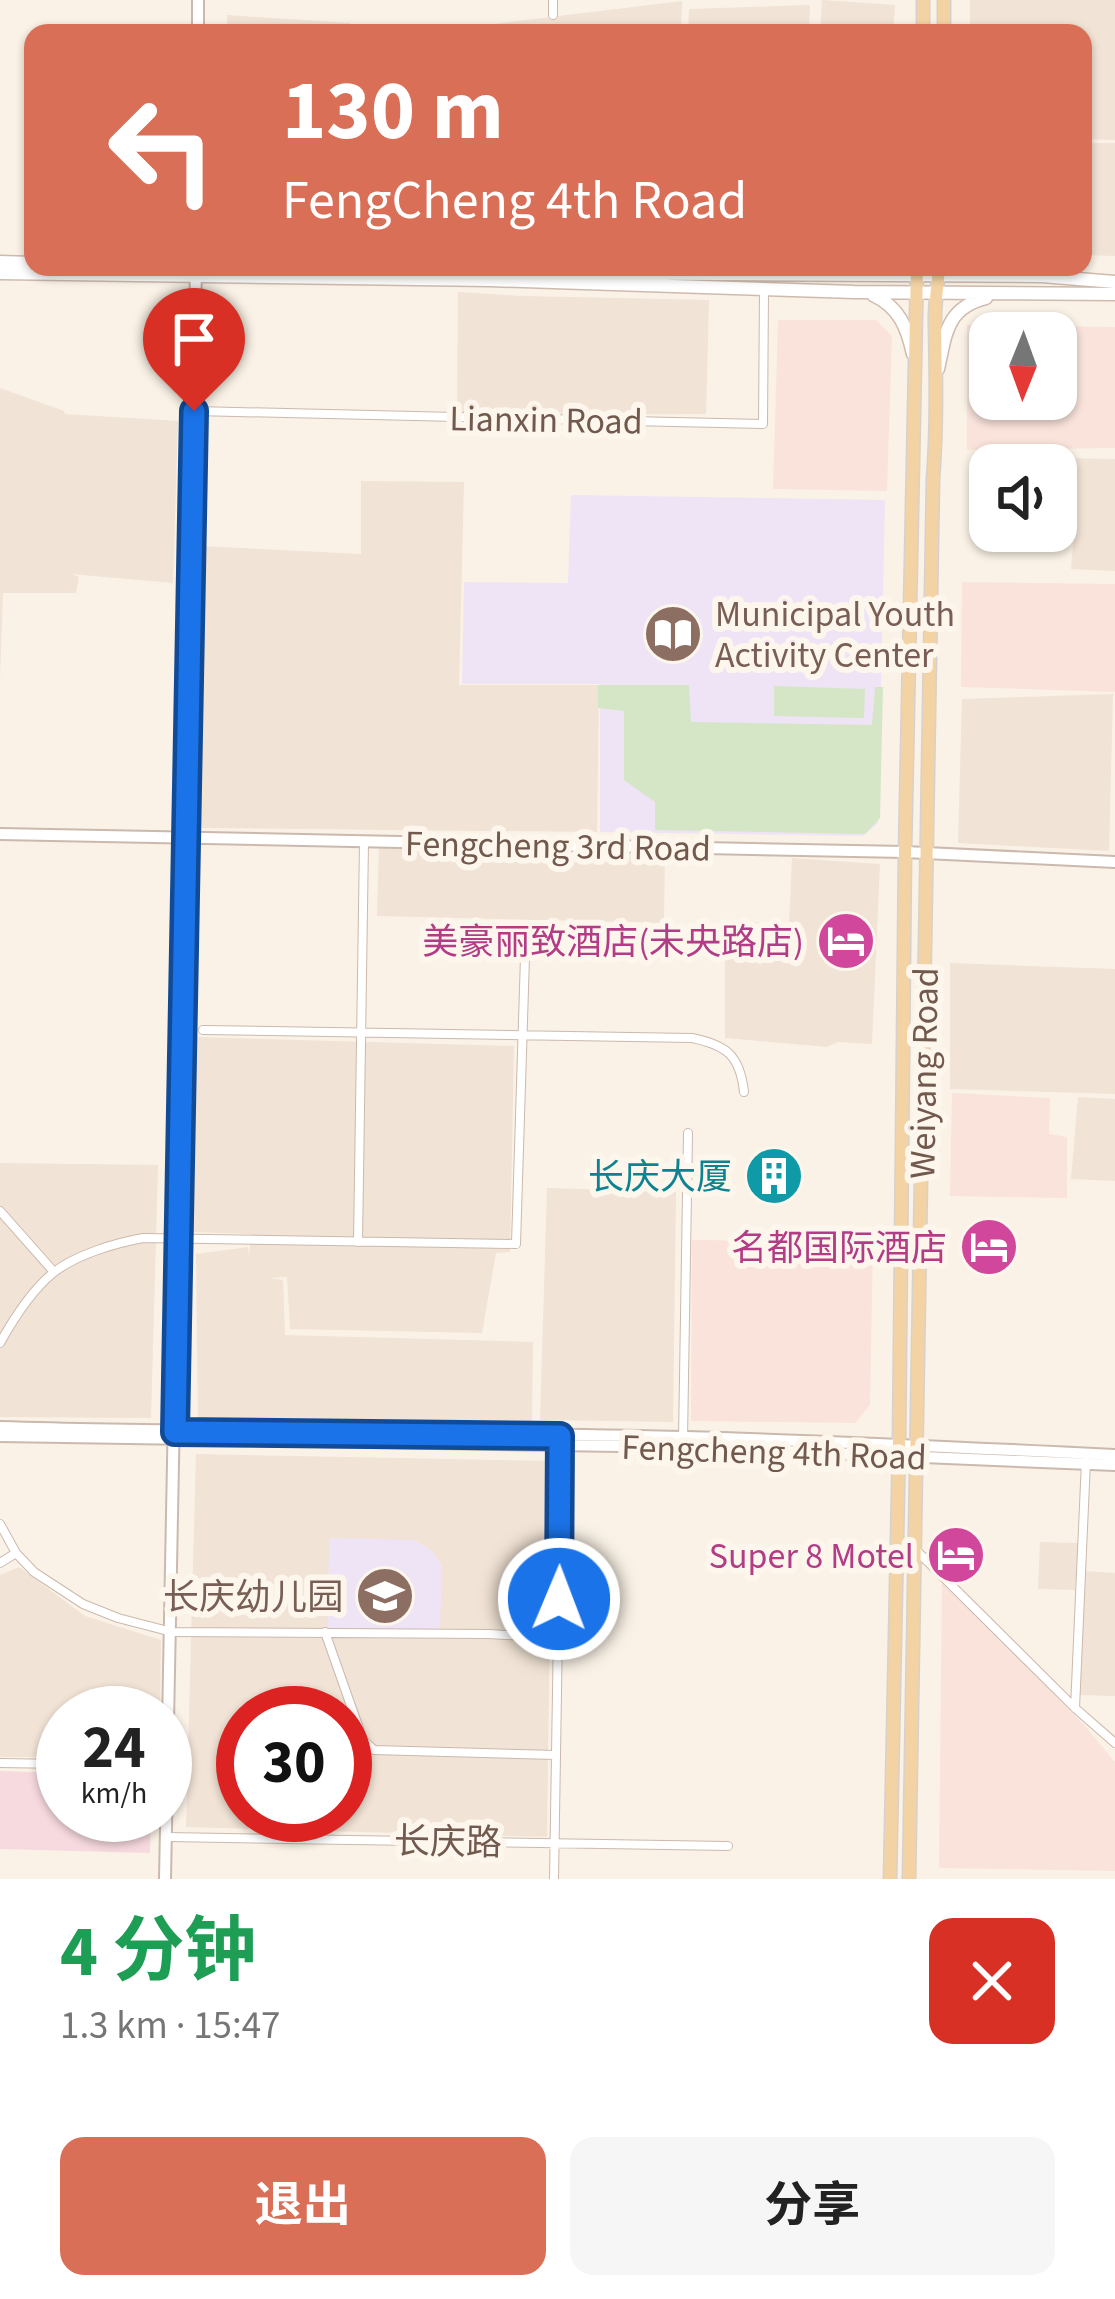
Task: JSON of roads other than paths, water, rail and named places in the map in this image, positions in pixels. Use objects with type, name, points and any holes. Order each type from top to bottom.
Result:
[{"type":"main road","points":[[342,276],[764,290],[1115,294]]},
{"type":"main road","name":"Weiyang Road","points":[[890,1879],[917,276]]},
{"type":"main road","name":"Weiyang Road","points":[[909,1879],[938,276]]},
{"type":"main road","points":[[1016,276],[1115,282]]},
{"type":"main road","points":[[854,292],[874,295],[896,311],[907,330],[914,360]]},
{"type":"main road","points":[[937,370],[954,315],[971,302],[1018,292]]},
{"type":"street","points":[[553,0],[553,15]]},
{"type":"street","points":[[170,1686],[195,276]]},
{"type":"street","name":"Lianxin Road","points":[[194,411],[763,424],[764,290]]},
{"type":"street","name":"Fengcheng 3rd Road","points":[[0,834],[926,852],[1115,862]]},
{"type":"street","points":[[358,1242],[364,840]]},
{"type":"street","points":[[0,1342],[17,1313],[54,1272],[112,1244],[142,1238],[516,1244],[526,925]]},
{"type":"street","points":[[203,1030],[692,1038],[716,1043],[734,1056],[744,1091]]},
{"type":"street","points":[[683,1442],[688,1133]]},
{"type":"street","points":[[0,1211],[54,1272]]},
{"type":"street","name":"Fengcheng 4th Road","points":[[0,1432],[683,1442],[916,1449],[1086,1459],[1115,1465]]},
{"type":"street","points":[[554,1879],[561,1440]]},
{"type":"street","name":"Fengcheng 4th Road","points":[[1086,1459],[1115,1455]]},
{"type":"street","points":[[1075,1708],[1086,1459]]},
{"type":"street","points":[[0,1525],[34,1572],[83,1604],[172,1632],[559,1638]]},
{"type":"street","points":[[915,1549],[1115,1743]]},
{"type":"street","points":[[0,1563],[16,1553]]},
{"type":"street","points":[[325,1632],[363,1740],[374,1750],[556,1756]]},
{"type":"street","points":[[0,1763],[36,1764]]},
{"type":"street","name":"长庆路","points":[[192,1837],[728,1846]]},
{"type":"street","points":[[165,1879],[167,1842]]},
{"type":"place","name":"Municipal Youth Activity Center","points":[[673,634]]},
{"type":"place","name":"美豪丽致酒店(未央路店)","points":[[846,941]]},
{"type":"place","name":"长庆大厦","points":[[774,1176]]},
{"type":"place","name":"名都国际酒店","points":[[989,1247]]},
{"type":"place","name":"Super 8 Motel","points":[[956,1555]]},
{"type":"place","name":"长庆幼儿园","points":[[385,1596]]}]
